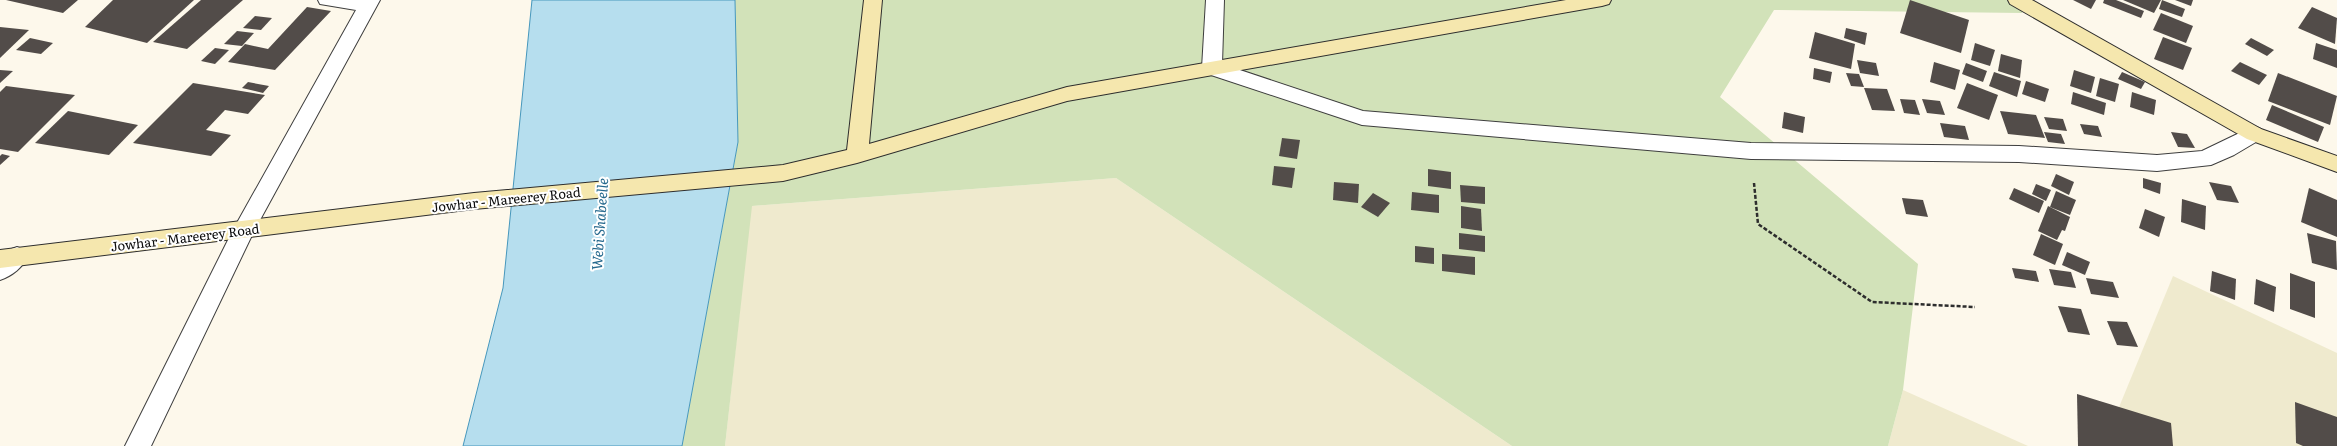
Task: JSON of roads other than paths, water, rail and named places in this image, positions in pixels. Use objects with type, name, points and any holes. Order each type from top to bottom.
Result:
[{"type":"street","points":[[138,446],[244,230],[370,3],[327,0]]},
{"type":"street","points":[[857,155],[873,0]]},
{"type":"street","points":[[1215,0],[1212,68],[1362,118],[1751,151],[2019,154],[2157,163],[2204,159],[2227,150],[2254,134]]},
{"type":"street","name":"Jowhar - Mareerey Road","points":[[8,258],[244,230],[474,200],[783,173],[857,155],[1067,94],[1602,0]]},
{"type":"street","points":[[2017,0],[2254,134],[2337,164]]},
{"type":"street","points":[[0,271],[8,258]]},
{"type":"water","name":"Webi Shabeelle","points":[[532,0],[735,0],[738,142],[682,446],[463,446],[503,288]]}]
